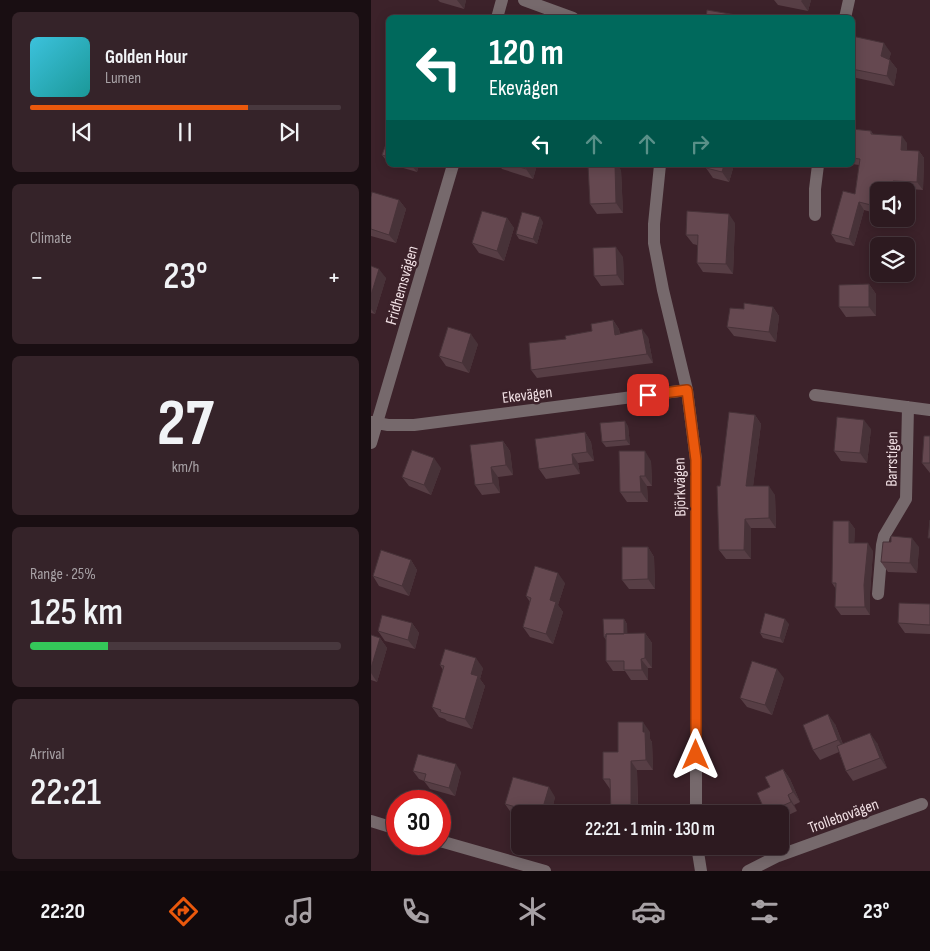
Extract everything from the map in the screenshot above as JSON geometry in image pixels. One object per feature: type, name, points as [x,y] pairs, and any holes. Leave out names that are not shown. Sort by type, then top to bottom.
[{"type":"street","points":[[498,15],[502,0]]},
{"type":"street","points":[[524,0],[565,15]]},
{"type":"street","points":[[846,15],[849,0]]},
{"type":"street","name":"Fridhemsvägen","points":[[371,443],[374,422],[452,167]]},
{"type":"street","name":"Björkvägen","points":[[660,167],[654,224],[655,244],[663,290],[687,390],[696,460],[696,805]]},
{"type":"street","points":[[815,215],[818,167]]},
{"type":"street","name":"Ekevägen","points":[[374,422],[414,425],[687,390]]},
{"type":"street","points":[[815,395],[930,410]]},
{"type":"street","name":"Barrstigen","points":[[878,594],[882,545],[885,536],[906,499],[908,407]]},
{"type":"street","name":"Trollebovägen","points":[[748,871],[778,856],[922,804]]},
{"type":"street","points":[[371,821],[386,826]]},
{"type":"street","points":[[451,844],[545,871]]},
{"type":"street","points":[[698,855],[701,871]]},
{"type":"building","points":[[707,10],[736,15],[706,15]]},
{"type":"building","points":[[855,37],[884,43],[881,56],[890,60],[887,76],[855,70]]},
{"type":"building","points":[[855,129],[871,131],[871,134],[902,136],[901,150],[919,151],[917,182],[870,182],[870,205],[859,202],[849,239],[831,234],[843,191],[855,194],[860,159],[855,158]]},
{"type":"building","points":[[386,144],[386,156],[382,155]]},
{"type":"building","points":[[588,167],[615,167],[616,203],[590,204]]},
{"type":"building","points":[[706,167],[723,167],[722,172]]},
{"type":"building","points":[[372,192],[399,200],[389,235],[371,229]]},
{"type":"building","points":[[482,211],[507,218],[497,251],[472,243]]},
{"type":"building","points":[[687,211],[729,214],[726,264],[697,263],[698,235],[686,235]]},
{"type":"building","points":[[522,212],[540,217],[533,239],[516,234]]},
{"type":"building","points":[[616,247],[617,275],[594,276],[593,248]]},
{"type":"building","points":[[371,266],[379,269],[371,295]]},
{"type":"building","points":[[869,284],[869,307],[839,307],[839,285]]},
{"type":"building","points":[[744,303],[773,307],[769,332],[727,327],[730,308],[744,309]]},
{"type":"building","points":[[613,320],[615,335],[642,329],[647,354],[531,370],[529,343],[566,339],[565,336],[592,331],[591,324]]},
{"type":"building","points":[[448,327],[471,334],[462,363],[439,356]]},
{"type":"building","points":[[729,412],[755,415],[746,486],[769,486],[769,518],[745,519],[744,550],[719,550],[717,486],[720,486]]},
{"type":"building","points":[[837,417],[864,420],[860,453],[834,451]]},
{"type":"building","points":[[625,421],[626,440],[602,442],[600,423]]},
{"type":"building","points":[[585,432],[587,452],[572,454],[573,464],[539,469],[535,439]]},
{"type":"building","points":[[924,436],[930,436],[930,463],[922,463]]},
{"type":"building","points":[[503,441],[506,465],[491,467],[493,483],[475,485],[470,445]]},
{"type":"building","points":[[412,450],[434,458],[424,485],[402,477]]},
{"type":"building","points":[[619,451],[645,451],[645,476],[640,476],[641,492],[620,492]]},
{"type":"building","points":[[930,520],[930,538],[928,538]]},
{"type":"building","points":[[833,521],[849,521],[849,543],[868,543],[864,585],[865,607],[835,607],[836,583],[832,583]]},
{"type":"building","points":[[891,536],[912,538],[910,563],[881,562],[883,542],[891,542]]},
{"type":"building","points":[[622,547],[648,547],[648,579],[622,580]]},
{"type":"building","points":[[381,550],[411,560],[402,586],[373,576]]},
{"type":"building","points":[[535,566],[558,573],[550,600],[556,602],[546,634],[523,627],[531,598],[526,596]]},
{"type":"building","points":[[899,603],[930,604],[930,625],[898,623]]},
{"type":"building","points":[[765,613],[785,619],[780,638],[760,633]]},
{"type":"building","points":[[382,615],[412,623],[408,640],[378,631]]},
{"type":"building","points":[[603,619],[624,619],[624,634],[606,634],[606,637],[604,637]]},
{"type":"building","points":[[645,633],[645,658],[641,659],[642,670],[624,670],[624,661],[606,661],[606,634]]},
{"type":"building","points":[[371,635],[380,638],[371,668]]},
{"type":"building","points":[[445,649],[476,658],[471,674],[478,676],[465,719],[440,712],[441,710],[432,707],[444,666],[440,665]]},
{"type":"building","points":[[752,661],[777,669],[765,705],[740,698]]},
{"type":"building","points":[[828,714],[838,740],[813,750],[803,725]]},
{"type":"building","points":[[618,722],[643,722],[646,760],[631,761],[631,805],[611,805],[610,779],[603,779],[603,752],[618,752]]},
{"type":"building","points":[[870,733],[880,758],[846,771],[837,746]]},
{"type":"building","points":[[418,754],[456,764],[449,788],[424,781],[426,774],[413,771]]},
{"type":"building","points":[[783,769],[793,792],[788,795],[791,802],[784,805],[762,805],[757,793],[770,787],[765,777]]},
{"type":"building","points":[[513,777],[549,787],[544,805],[511,806],[505,804]]},
{"type":"route","points":[[648,395],[687,390],[692,427],[696,460],[696,755]]}]
